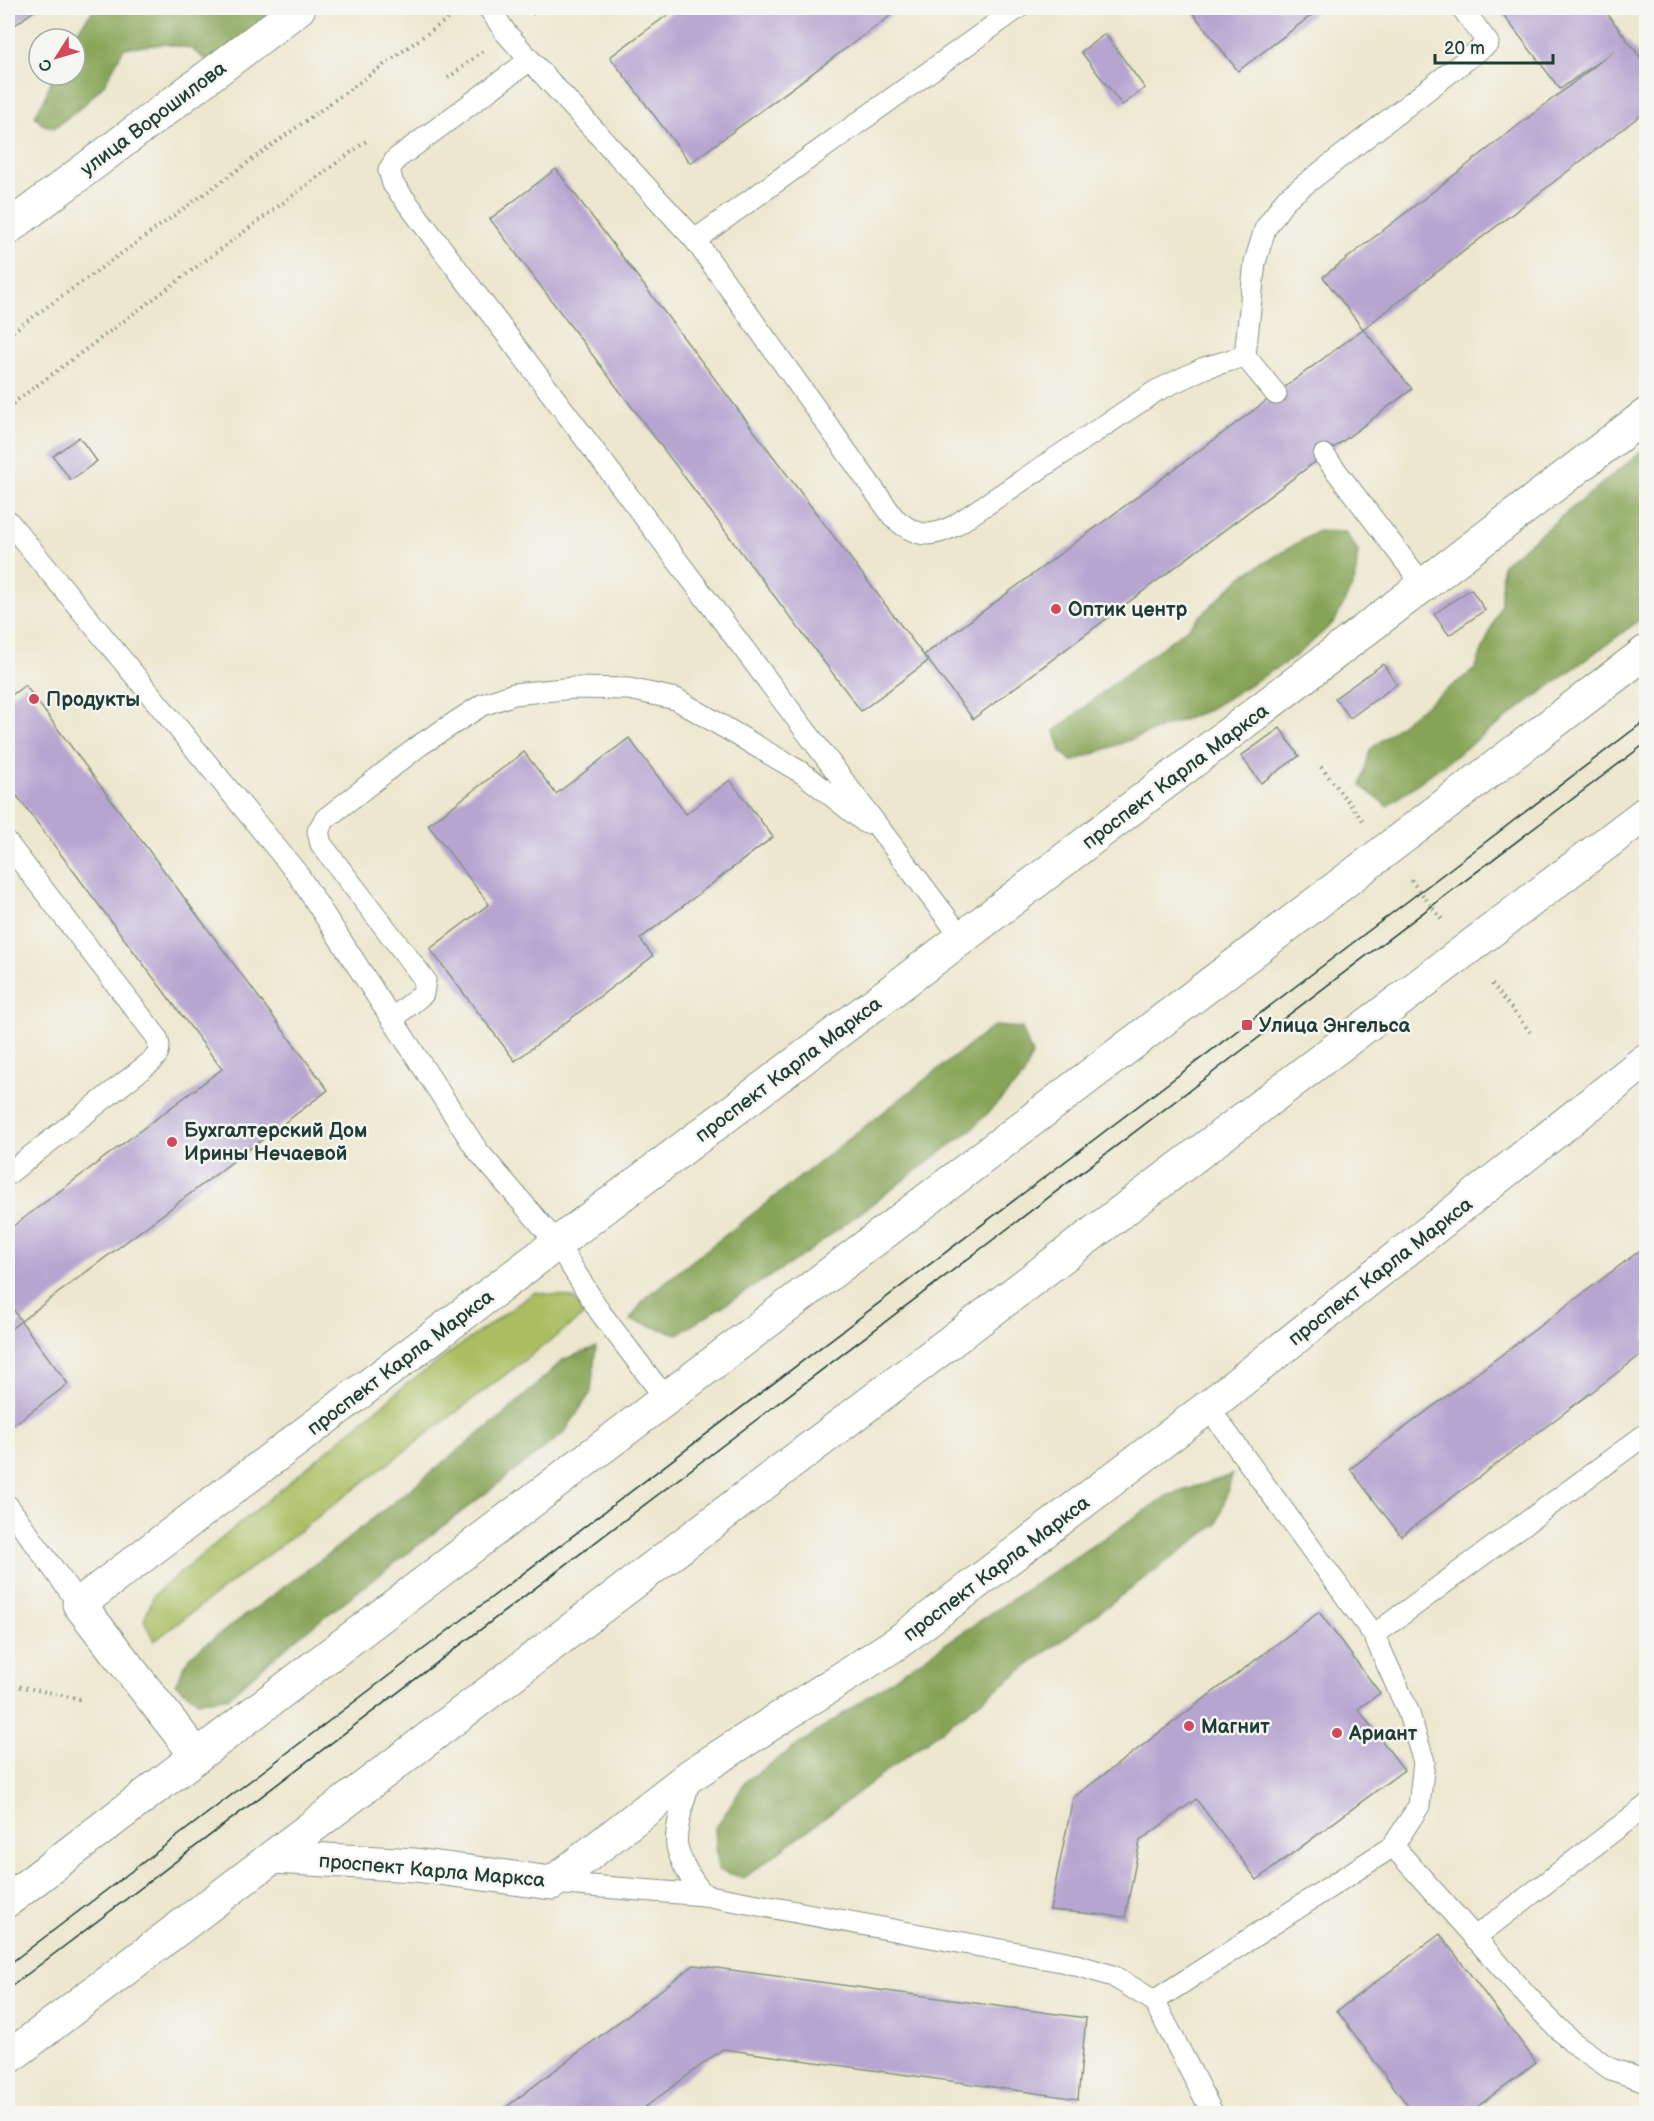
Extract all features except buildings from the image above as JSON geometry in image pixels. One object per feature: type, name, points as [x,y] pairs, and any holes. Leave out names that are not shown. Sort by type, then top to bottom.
[{"type":"main road","name":"улица Ворошилова","points":[[8,228],[299,8]]},
{"type":"main road","name":"проспект Карла Маркса","points":[[80,1604],[962,938],[1647,415]]},
{"type":"main road","points":[[8,1900],[1647,652]]},
{"type":"main road","name":"проспект Карла Маркса","points":[[8,2058],[1647,813]]},
{"type":"main road","name":"проспект Карла Маркса","points":[[273,1857],[415,1864],[552,1883],[691,1775],[897,1643],[1208,1407],[1647,1060]]},
{"type":"main road","points":[[80,1604],[197,1756]]},
{"type":"lane","points":[[489,8],[506,33],[695,240],[894,518],[907,529],[923,534],[939,534],[1156,391],[1203,368],[1245,356]]},
{"type":"lane","points":[[695,240],[1018,8]]},
{"type":"lane","points":[[1275,394],[1245,356],[1255,262],[1265,229],[1286,199],[1488,43],[1462,8]]},
{"type":"lane","points":[[530,60],[396,159],[389,170],[390,177],[962,938]]},
{"type":"lane","points":[[1324,455],[1424,586]]},
{"type":"lane","points":[[8,521],[297,873],[477,1150],[557,1243],[600,1312],[666,1399]]},
{"type":"lane","points":[[392,1019],[423,994],[425,980],[321,844],[318,831],[324,819],[420,745],[482,705],[514,694],[573,688],[629,689],[676,699],[804,774],[890,842]]},
{"type":"lane","points":[[8,844],[156,1036],[159,1049],[152,1061],[8,1173]]},
{"type":"lane","points":[[1154,2001],[1393,1846],[1419,1806],[1424,1762],[1408,1711],[1374,1635],[1208,1407]]},
{"type":"lane","points":[[1374,1635],[1647,1434]]},
{"type":"lane","points":[[8,1506],[80,1604]]},
{"type":"lane","points":[[691,1775],[681,1812],[677,1844],[690,1878],[704,1895]]},
{"type":"lane","points":[[1474,1938],[1647,1806]]},
{"type":"lane","points":[[1393,1846],[1474,1938],[1572,2042],[1611,2069],[1647,2081]]},
{"type":"lane","points":[[552,1883],[704,1895],[1066,1962],[1113,1976],[1154,2001],[1208,2112]]},
{"type":"path","points":[[8,335],[463,8]]},
{"type":"path","points":[[440,84],[541,8]]},
{"type":"path","points":[[8,407],[375,135]]},
{"type":"path","points":[[1321,767],[1367,825]]},
{"type":"path","points":[[1411,880],[1449,928]]},
{"type":"path","points":[[1492,984],[1530,1032]]},
{"type":"path","points":[[8,1684],[81,1699]]},
{"type":"green space","points":[[95,8],[266,8],[274,15],[209,62],[190,48],[164,44],[124,48],[105,83],[84,105],[54,128],[42,124],[35,116],[49,87],[87,87],[87,27],[80,27]]},
{"type":"green space","points":[[1646,448],[1646,615],[1387,806],[1361,786],[1370,750],[1407,719],[1475,669],[1501,604],[1502,565]]},
{"type":"green space","points":[[1318,531],[1345,532],[1358,551],[1355,580],[1335,621],[1295,657],[1206,711],[1072,762],[1061,751],[1055,731],[1189,627],[1242,576]]},
{"type":"green space","points":[[994,1026],[1022,1028],[1032,1055],[1023,1077],[972,1129],[804,1255],[678,1334],[630,1320],[646,1297]]},
{"type":"green space","points":[[535,1292],[574,1298],[584,1315],[154,1641],[144,1620],[154,1595],[408,1383]]},
{"type":"green space","points":[[596,1347],[591,1392],[564,1433],[292,1642],[229,1696],[198,1701],[175,1684],[190,1656],[330,1553],[509,1410],[563,1360]]},
{"type":"green space","points":[[1232,1475],[1218,1523],[744,1878],[718,1870],[715,1829],[746,1781],[912,1666],[1167,1496]]},
{"type":"tram line","points":[[8,1965],[1646,720]]},
{"type":"tram line","points":[[8,1989],[1646,743]]},
{"type":"place","name":"Оптик центр","points":[[1056,609]]},
{"type":"place","name":"Продукты","points":[[34,699]]},
{"type":"place","name":"Улица Энгельса","points":[[1247,1025]]},
{"type":"place","name":"Бухгалтерский Дом Ирины Нечаевой","points":[[172,1142]]},
{"type":"place","name":"Магнит","points":[[1189,1726]]},
{"type":"place","name":"Ариант","points":[[1337,1733]]}]
